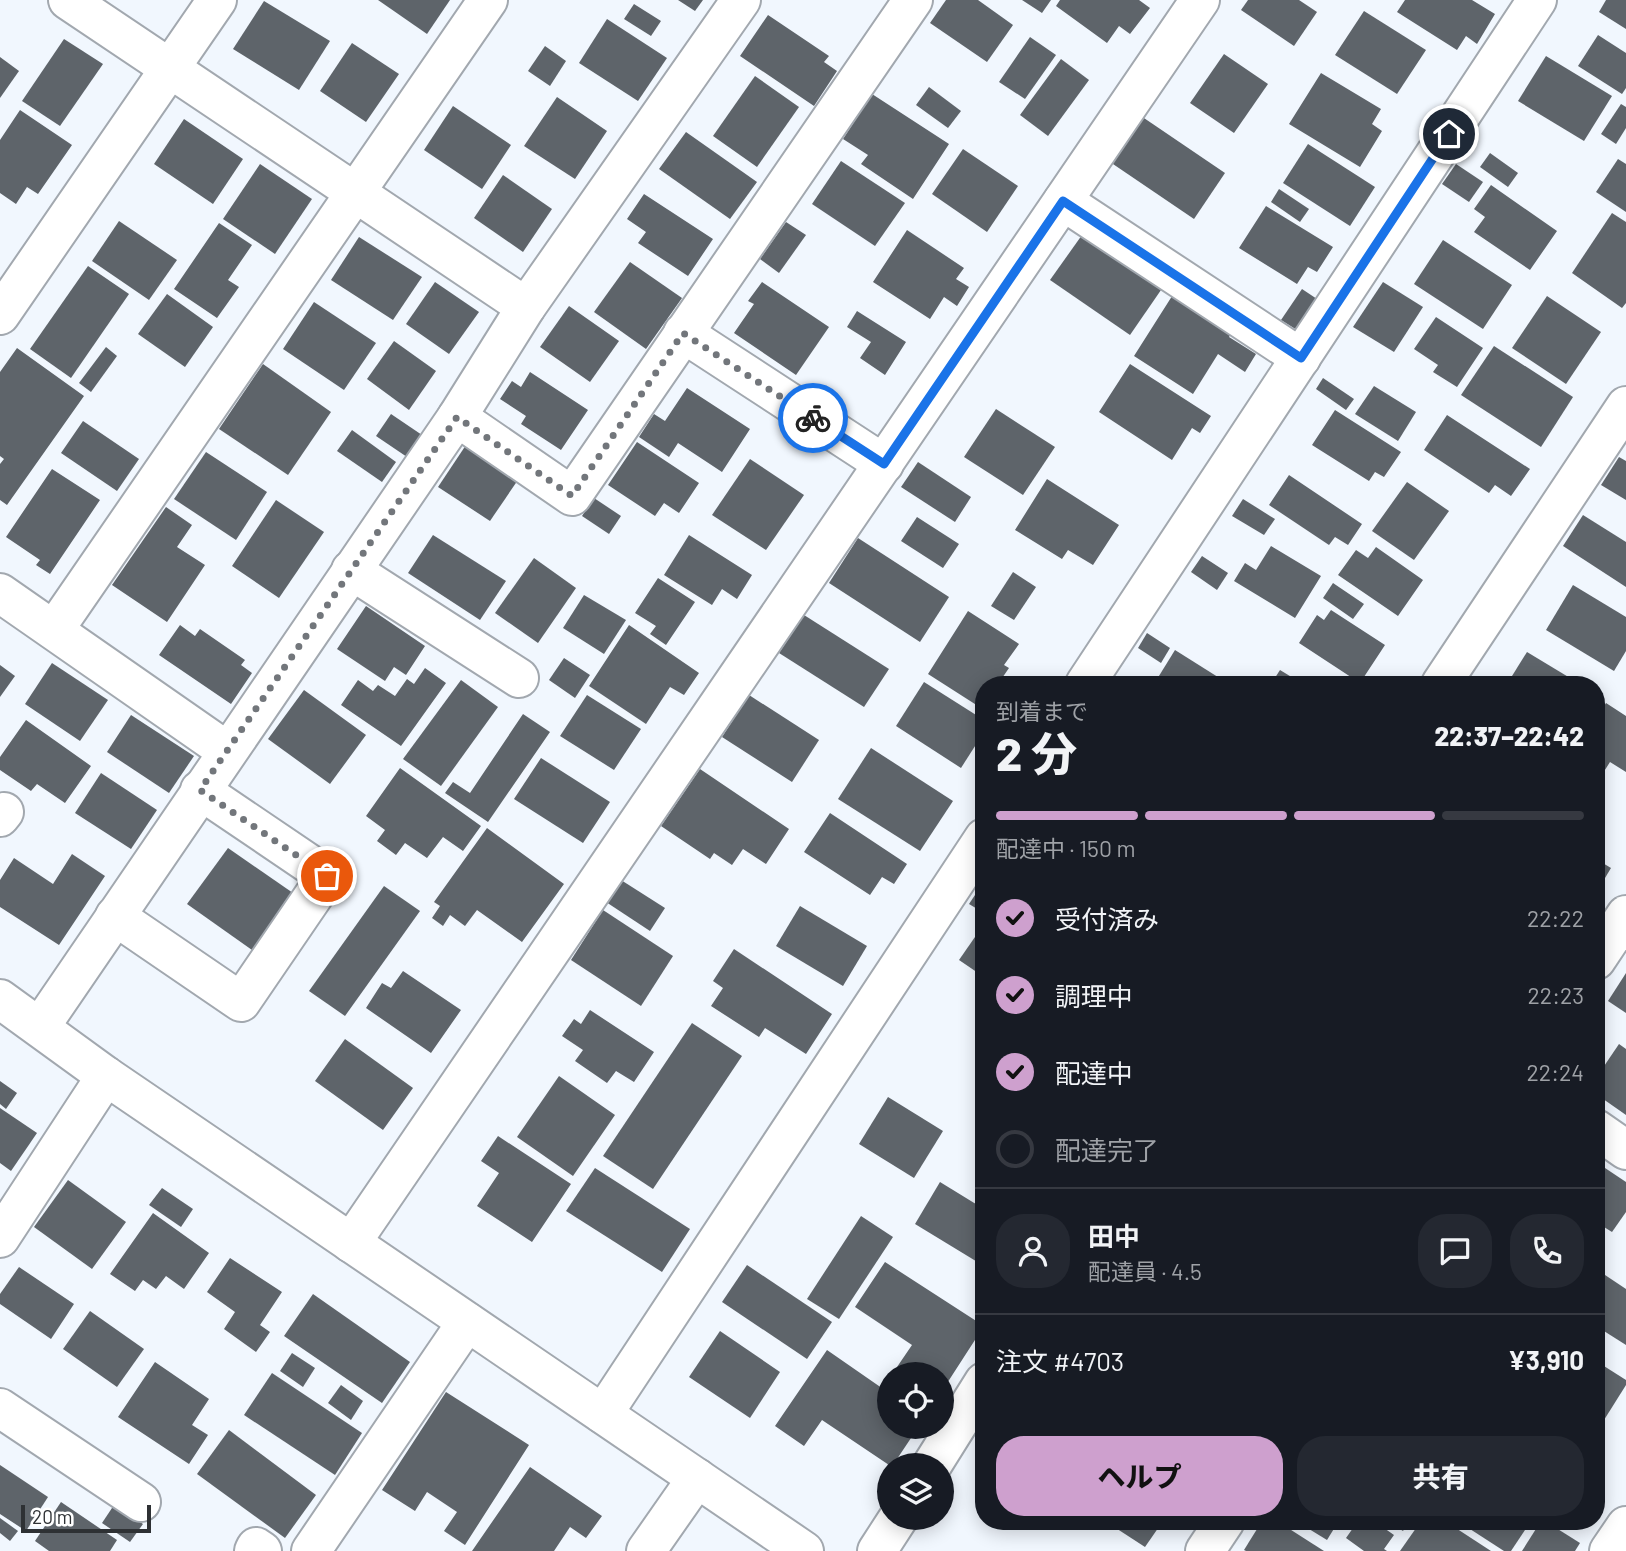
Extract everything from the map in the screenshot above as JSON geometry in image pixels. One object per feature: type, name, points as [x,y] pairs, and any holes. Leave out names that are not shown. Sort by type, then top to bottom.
[{"type":"street","points":[[68,0],[526,307]]},
{"type":"street","points":[[0,315],[217,0]]},
{"type":"street","points":[[54,630],[488,0]]},
{"type":"street","points":[[40,1027],[457,417],[526,307],[741,0]]},
{"type":"street","points":[[457,417],[572,496],[913,0]]},
{"type":"street","points":[[351,1243],[1200,0]]},
{"type":"street","points":[[1090,676],[1537,0]]},
{"type":"street","points":[[1063,201],[1301,358]]},
{"type":"street","points":[[683,333],[884,464]]},
{"type":"street","points":[[1446,676],[1626,406]]},
{"type":"street","points":[[351,570],[519,678]]},
{"type":"street","points":[[0,593],[227,751]]},
{"type":"street","points":[[115,916],[241,1002],[327,876],[200,790]]},
{"type":"street","points":[[603,1414],[975,852]]},
{"type":"street","points":[[1605,946],[1626,915]]},
{"type":"street","points":[[0,999],[106,1076],[804,1551]]},
{"type":"street","points":[[0,1238],[106,1076]]},
{"type":"street","points":[[1605,1135],[1626,1150]]},
{"type":"street","points":[[311,1551],[467,1322]]},
{"type":"street","points":[[940,1453],[975,1396]]},
{"type":"street","points":[[0,1408],[141,1502]]},
{"type":"street","points":[[646,1551],[696,1478]]},
{"type":"street","points":[[1609,1551],[1626,1526]]},
{"type":"street","points":[[877,1551],[891,1530]]},
{"type":"street","points":[[1205,1551],[1219,1530]]},
{"type":"street","points":[[254,1551],[256,1548],[262,1551]]},
{"type":"building","points":[[378,0],[450,0],[427,34]]},
{"type":"building","points":[[678,0],[703,0],[695,11]]},
{"type":"building","points":[[946,0],[978,0],[1013,25],[987,62],[930,23]]},
{"type":"building","points":[[1022,0],[1051,0],[1042,13]]},
{"type":"building","points":[[1060,0],[1139,0],[1150,8],[1130,34],[1119,26],[1107,43],[1056,6]]},
{"type":"building","points":[[1248,0],[1299,0],[1317,12],[1294,46],[1241,10]]},
{"type":"building","points":[[1405,0],[1472,0],[1495,14],[1477,44],[1466,36],[1457,50],[1397,12]]},
{"type":"building","points":[[1606,0],[1626,0],[1626,29],[1599,12]]},
{"type":"building","points":[[264,1],[330,41],[299,90],[233,49]]},
{"type":"building","points":[[634,4],[661,21],[651,36],[624,19]]},
{"type":"building","points":[[1364,11],[1426,50],[1397,94],[1335,55]]},
{"type":"building","points":[[768,15],[829,56],[824,62],[837,71],[814,106],[740,56]]},
{"type":"building","points":[[607,19],[667,58],[638,101],[579,63]]},
{"type":"building","points":[[1598,35],[1626,53],[1626,88],[1622,94],[1578,66]]},
{"type":"building","points":[[1030,37],[1056,55],[1025,99],[999,82]]},
{"type":"building","points":[[64,39],[103,64],[60,126],[22,101]]},
{"type":"building","points":[[352,43],[399,74],[366,122],[320,91]]},
{"type":"building","points":[[545,46],[566,61],[550,86],[528,71]]},
{"type":"building","points":[[1224,54],[1268,84],[1234,133],[1190,103]]},
{"type":"building","points":[[1546,56],[1612,96],[1584,141],[1518,101]]},
{"type":"building","points":[[0,57],[19,71],[0,98]]},
{"type":"building","points":[[1061,59],[1089,80],[1048,136],[1020,115]]},
{"type":"building","points":[[1321,73],[1381,109],[1372,124],[1382,131],[1360,167],[1289,124]]},
{"type":"building","points":[[755,76],[799,107],[757,167],[713,136]]},
{"type":"building","points":[[929,87],[961,111],[948,128],[916,105]]},
{"type":"building","points":[[872,94],[949,144],[913,199],[861,164],[868,155],[843,139]]},
{"type":"building","points":[[557,97],[607,131],[575,179],[524,146]]},
{"type":"building","points":[[1621,104],[1626,107],[1626,128],[1616,144],[1601,134]]},
{"type":"building","points":[[453,106],[511,145],[482,189],[424,150]]},
{"type":"building","points":[[20,110],[72,145],[38,194],[27,187],[16,204],[0,193],[0,140]]},
{"type":"building","points":[[1141,116],[1225,173],[1194,219],[1110,162]]},
{"type":"building","points":[[184,119],[243,159],[213,204],[154,164]]},
{"type":"building","points":[[686,132],[757,182],[730,219],[659,169]]},
{"type":"building","points":[[1308,144],[1375,187],[1350,226],[1283,183]]},
{"type":"building","points":[[963,149],[1018,186],[987,232],[932,194]]},
{"type":"building","points":[[1490,153],[1518,173],[1508,187],[1480,167]]},
{"type":"building","points":[[1618,159],[1626,164],[1626,212],[1596,192]]},
{"type":"building","points":[[841,161],[905,203],[875,246],[812,204]]},
{"type":"building","points":[[260,164],[312,199],[275,254],[223,219]]},
{"type":"building","points":[[1456,164],[1483,182],[1469,202],[1442,184]]},
{"type":"building","points":[[503,175],[552,209],[523,252],[474,218]]},
{"type":"building","points":[[1491,185],[1557,231],[1530,270],[1474,232],[1485,217],[1474,209]]},
{"type":"building","points":[[1279,189],[1309,209],[1300,222],[1271,202]]},
{"type":"building","points":[[644,194],[713,239],[688,276],[638,243],[646,232],[627,219]]},
{"type":"building","points":[[1266,206],[1333,247],[1317,272],[1308,267],[1297,284],[1239,248]]},
{"type":"building","points":[[1612,213],[1626,222],[1626,303],[1622,308],[1572,273]]},
{"type":"building","points":[[119,221],[177,260],[149,300],[92,261]]},
{"type":"building","points":[[786,222],[806,235],[779,273],[760,259]]},
{"type":"building","points":[[219,223],[252,245],[228,280],[239,287],[217,318],[174,289]]},
{"type":"building","points":[[907,230],[964,268],[956,279],[969,287],[957,306],[944,297],[930,319],[873,282]]},
{"type":"building","points":[[1082,235],[1161,290],[1130,335],[1050,280]]},
{"type":"building","points":[[359,237],[422,277],[393,320],[331,280]]},
{"type":"building","points":[[1443,240],[1512,285],[1483,329],[1414,284]]},
{"type":"building","points":[[630,262],[682,298],[646,349],[594,312]]},
{"type":"building","points":[[88,266],[129,294],[71,378],[30,349]]},
{"type":"building","points":[[435,282],[479,312],[449,354],[406,324]]},
{"type":"building","points":[[762,282],[829,327],[796,375],[734,333],[754,304],[748,301]]},
{"type":"building","points":[[1383,282],[1423,307],[1394,352],[1353,327]]},
{"type":"building","points":[[1302,289],[1317,299],[1297,330],[1281,320]]},
{"type":"building","points":[[1174,293],[1233,331],[1229,337],[1256,354],[1245,372],[1218,354],[1193,394],[1134,356]]},
{"type":"building","points":[[167,294],[213,327],[185,367],[138,334]]},
{"type":"building","points":[[1547,296],[1601,332],[1566,384],[1512,348]]},
{"type":"building","points":[[314,302],[376,343],[344,390],[283,349]]},
{"type":"building","points":[[569,306],[619,341],[590,382],[540,347]]},
{"type":"building","points":[[857,311],[906,342],[885,375],[860,358],[871,342],[847,327]]},
{"type":"building","points":[[1436,317],[1483,348],[1457,387],[1433,372],[1438,365],[1414,349]]},
{"type":"building","points":[[394,341],[436,371],[409,410],[367,379]]},
{"type":"building","points":[[1494,346],[1573,397],[1541,447],[1461,395]]},
{"type":"building","points":[[106,347],[117,356],[91,392],[79,383]]},
{"type":"building","points":[[17,348],[84,396],[7,505],[0,500],[0,464],[4,459],[0,456],[0,372]]},
{"type":"building","points":[[263,364],[331,412],[288,475],[219,429]]},
{"type":"building","points":[[1130,364],[1211,416],[1200,433],[1192,428],[1172,460],[1099,412]]},
{"type":"building","points":[[530,372],[588,410],[561,450],[521,424],[526,416],[500,399],[512,381],[521,387]]},
{"type":"building","points":[[1323,378],[1354,399],[1346,410],[1316,389]]},
{"type":"building","points":[[1374,386],[1416,412],[1398,441],[1355,414]]},
{"type":"building","points":[[687,388],[750,429],[722,472],[678,443],[669,457],[639,437],[654,414],[665,421]]},
{"type":"building","points":[[996,409],[1055,447],[1023,495],[964,457]]},
{"type":"building","points":[[1335,410],[1401,452],[1384,477],[1375,472],[1369,481],[1312,445]]},
{"type":"building","points":[[391,414],[422,435],[407,457],[376,436]]},
{"type":"building","points":[[1447,415],[1530,469],[1511,496],[1495,485],[1489,493],[1424,450]]},
{"type":"building","points":[[83,421],[139,459],[117,491],[61,453]]},
{"type":"building","points":[[352,430],[396,462],[382,482],[337,451]]},
{"type":"building","points":[[468,442],[520,477],[490,521],[438,487]]},
{"type":"building","points":[[637,442],[699,483],[679,513],[664,503],[655,516],[608,485]]},
{"type":"building","points":[[206,452],[267,492],[236,540],[174,499]]},
{"type":"building","points":[[1619,457],[1626,461],[1626,500],[1601,485]]},
{"type":"building","points":[[750,459],[804,495],[766,550],[712,515]]},
{"type":"building","points":[[918,462],[971,497],[955,522],[901,487]]},
{"type":"building","points":[[52,469],[100,500],[50,574],[36,565],[40,560],[6,537]]},
{"type":"building","points":[[1289,475],[1362,524],[1348,545],[1335,537],[1329,545],[1269,505]]},
{"type":"building","points":[[1047,479],[1119,525],[1093,565],[1068,550],[1062,559],[1015,530]]},
{"type":"building","points":[[1407,482],[1449,511],[1414,560],[1372,531]]},
{"type":"building","points":[[594,498],[621,516],[609,534],[582,516]]},
{"type":"building","points":[[1243,499],[1275,519],[1264,535],[1232,516]]},
{"type":"building","points":[[276,500],[324,532],[279,598],[232,566]]},
{"type":"building","points":[[166,507],[192,525],[177,547],[205,565],[167,622],[112,585]]},
{"type":"building","points":[[1583,515],[1626,542],[1626,587],[1563,546]]},
{"type":"building","points":[[917,517],[959,544],[943,568],[901,541]]},
{"type":"building","points":[[433,535],[506,581],[480,620],[408,573]]},
{"type":"building","points":[[689,535],[752,575],[737,599],[722,589],[712,605],[664,575]]},
{"type":"building","points":[[858,538],[949,597],[920,642],[829,583]]},
{"type":"building","points":[[1271,546],[1321,576],[1295,618],[1234,581],[1245,563],[1256,570]]},
{"type":"building","points":[[1376,547],[1423,580],[1398,616],[1338,575],[1356,550],[1368,558]]},
{"type":"building","points":[[1202,556],[1228,573],[1217,590],[1191,572]]},
{"type":"building","points":[[534,558],[576,588],[538,643],[495,613]]},
{"type":"building","points":[[1013,572],[1036,587],[1014,620],[991,606]]},
{"type":"building","points":[[658,578],[695,602],[666,645],[650,634],[656,626],[635,613]]},
{"type":"building","points":[[1333,583],[1364,604],[1353,619],[1323,598]]},
{"type":"building","points":[[1573,585],[1626,617],[1626,651],[1614,671],[1546,630]]},
{"type":"building","points":[[584,595],[626,620],[604,654],[563,628]]},
{"type":"building","points":[[366,606],[425,646],[406,675],[394,667],[385,681],[337,649]]},
{"type":"building","points":[[1331,610],[1385,645],[1365,676],[1349,676],[1299,643],[1317,615],[1324,620]]},
{"type":"building","points":[[968,611],[1019,644],[1004,665],[1009,668],[1004,676],[975,676],[975,704],[928,674]]},
{"type":"building","points":[[804,615],[889,669],[864,707],[779,653]]},
{"type":"building","points":[[180,625],[195,636],[200,629],[245,660],[241,665],[252,673],[231,704],[159,655]]},
{"type":"building","points":[[629,625],[699,673],[684,695],[670,687],[646,724],[589,686]]},
{"type":"building","points":[[1147,633],[1170,648],[1161,663],[1138,648]]},
{"type":"building","points":[[1175,650],[1216,676],[1159,676]]},
{"type":"building","points":[[1527,652],[1567,676],[1512,676]]},
{"type":"building","points":[[564,658],[590,675],[575,698],[549,680]]},
{"type":"building","points":[[52,663],[108,700],[80,741],[25,704]]},
{"type":"building","points":[[0,665],[15,676],[0,697]]},
{"type":"building","points":[[425,668],[446,683],[401,746],[341,705],[358,680],[373,691],[378,685],[395,696],[407,679],[414,684]]},
{"type":"building","points":[[1280,670],[1290,676],[1276,676]]},
{"type":"building","points":[[461,680],[498,707],[441,786],[403,759]]},
{"type":"building","points":[[924,682],[975,714],[975,746],[961,768],[896,726]]},
{"type":"building","points":[[304,690],[366,735],[330,784],[268,739]]},
{"type":"building","points":[[587,695],[641,729],[614,770],[560,736]]},
{"type":"building","points":[[749,695],[819,740],[792,782],[722,737]]},
{"type":"building","points":[[1605,705],[1626,716],[1626,772],[1610,762],[1605,770]]},
{"type":"building","points":[[523,714],[550,732],[488,822],[445,793],[453,782],[470,793]]},
{"type":"building","points":[[131,715],[194,756],[169,793],[107,752]]},
{"type":"building","points":[[26,720],[91,766],[65,803],[37,784],[31,791],[0,770],[0,757]]},
{"type":"building","points":[[871,748],[953,801],[920,851],[838,799]]},
{"type":"building","points":[[541,758],[610,802],[583,843],[514,799]]},
{"type":"building","points":[[400,768],[481,826],[463,851],[443,837],[427,858],[405,843],[396,855],[377,841],[385,830],[366,816]]},
{"type":"building","points":[[700,769],[789,829],[766,864],[743,849],[732,865],[714,853],[710,859],[661,826]]},
{"type":"building","points":[[101,773],[157,810],[131,849],[75,813]]},
{"type":"building","points":[[830,813],[907,864],[894,884],[882,877],[870,895],[804,852]]},
{"type":"building","points":[[487,828],[564,884],[522,942],[477,910],[465,926],[450,915],[443,926],[432,918],[440,906],[434,902]]},
{"type":"building","points":[[228,848],[293,893],[252,950],[187,904]]},
{"type":"building","points":[[72,854],[105,876],[59,945],[0,907],[0,880],[14,858],[53,884]]},
{"type":"building","points":[[1605,864],[1611,868],[1605,878]]},
{"type":"building","points":[[621,880],[665,908],[650,931],[606,902]]},
{"type":"building","points":[[384,886],[420,911],[345,1016],[309,991]]},
{"type":"building","points":[[975,895],[975,908],[969,904]]},
{"type":"building","points":[[800,906],[867,946],[843,986],[776,946]]},
{"type":"building","points":[[603,910],[673,956],[641,1006],[571,960]]},
{"type":"building","points":[[975,937],[975,971],[959,960]]},
{"type":"building","points":[[734,949],[832,1014],[806,1054],[765,1028],[759,1037],[711,1006],[723,988],[713,981]]},
{"type":"building","points":[[403,971],[461,1010],[431,1053],[366,1008],[382,983],[391,988]]},
{"type":"building","points":[[1626,973],[1626,1013],[1608,1001]]},
{"type":"building","points":[[590,1010],[654,1052],[634,1082],[616,1071],[607,1083],[575,1061],[583,1050],[562,1036],[574,1019],[581,1024]]},
{"type":"building","points":[[692,1023],[742,1056],[653,1189],[603,1156]]},
{"type":"building","points":[[345,1039],[413,1088],[383,1130],[315,1081]]},
{"type":"building","points":[[1619,1044],[1626,1049],[1626,1115],[1605,1100],[1605,1065]]},
{"type":"building","points":[[559,1076],[615,1115],[573,1176],[517,1137]]},
{"type":"building","points":[[0,1081],[17,1093],[6,1109],[0,1104]]},
{"type":"building","points":[[888,1097],[943,1131],[914,1178],[859,1144]]},
{"type":"building","points":[[0,1108],[37,1133],[11,1171],[0,1163]]},
{"type":"building","points":[[498,1136],[571,1184],[532,1242],[477,1206],[499,1173],[481,1161]]},
{"type":"building","points":[[595,1168],[690,1229],[662,1272],[566,1211]]},
{"type":"building","points":[[1605,1168],[1626,1182],[1626,1212],[1612,1232],[1605,1228]]},
{"type":"building","points":[[68,1180],[126,1222],[92,1269],[34,1227]]},
{"type":"building","points":[[940,1182],[975,1203],[975,1261],[915,1224]]},
{"type":"building","points":[[162,1188],[193,1209],[181,1227],[149,1205]]},
{"type":"building","points":[[153,1213],[209,1253],[184,1289],[166,1276],[156,1289],[143,1280],[135,1291],[110,1274]]},
{"type":"building","points":[[861,1216],[893,1237],[839,1319],[807,1299]]},
{"type":"building","points":[[230,1258],[282,1292],[260,1325],[270,1332],[256,1352],[224,1329],[235,1312],[207,1292]]},
{"type":"building","points":[[885,1262],[975,1320],[975,1340],[954,1372],[954,1362],[900,1362],[912,1345],[855,1307]]},
{"type":"building","points":[[747,1265],[832,1322],[807,1359],[722,1302]]},
{"type":"building","points":[[19,1267],[74,1304],[51,1339],[0,1304],[0,1294]]},
{"type":"building","points":[[1605,1275],[1626,1289],[1626,1345],[1605,1332]]},
{"type":"building","points":[[313,1294],[410,1362],[382,1403],[284,1336]]},
{"type":"building","points":[[90,1311],[144,1349],[117,1387],[63,1349]]},
{"type":"building","points":[[720,1331],[780,1372],[750,1418],[689,1377]]},
{"type":"building","points":[[827,1350],[877,1385],[877,1439],[910,1439],[901,1453],[877,1453],[877,1457],[822,1420],[804,1446],[775,1426]]},
{"type":"building","points":[[292,1353],[315,1368],[303,1387],[280,1371]]},
{"type":"building","points":[[155,1362],[209,1399],[192,1425],[208,1435],[189,1464],[118,1417]]},
{"type":"building","points":[[1605,1367],[1626,1380],[1626,1385],[1605,1418]]},
{"type":"building","points":[[272,1373],[362,1433],[335,1475],[244,1415]]},
{"type":"building","points":[[341,1385],[363,1401],[351,1420],[328,1403]]},
{"type":"building","points":[[446,1392],[529,1445],[465,1545],[444,1531],[457,1512],[427,1492],[415,1511],[382,1490]]},
{"type":"building","points":[[229,1430],[316,1495],[285,1538],[197,1474]]},
{"type":"building","points":[[0,1465],[48,1497],[26,1531],[0,1514]]},
{"type":"building","points":[[530,1467],[602,1516],[586,1538],[570,1527],[554,1551],[472,1551]]},
{"type":"building","points":[[61,1502],[117,1540],[110,1551],[49,1551],[35,1541]]},
{"type":"building","points":[[114,1505],[143,1524],[130,1542],[102,1523]]},
{"type":"building","points":[[0,1518],[18,1531],[10,1541],[0,1533]]},
{"type":"building","points":[[1119,1530],[1157,1530],[1145,1547]]},
{"type":"building","points":[[1256,1530],[1291,1530],[1324,1551],[1246,1551],[1244,1550]]},
{"type":"building","points":[[1311,1530],[1333,1530],[1327,1540]]},
{"type":"building","points":[[1352,1530],[1387,1530],[1394,1535],[1384,1549],[1387,1551],[1364,1551],[1346,1538]]},
{"type":"building","points":[[1415,1530],[1459,1530],[1491,1551],[1400,1551]]},
{"type":"building","points":[[1472,1530],[1525,1530],[1511,1551],[1504,1551]]},
{"type":"building","points":[[1535,1530],[1559,1530],[1580,1543],[1575,1551],[1522,1551]]},
{"type":"way so far","points":[[327,876],[200,790],[457,417],[572,496],[683,333],[813,418]]},
{"type":"route","points":[[813,418],[884,464],[1063,201],[1301,358],[1449,134]]}]
